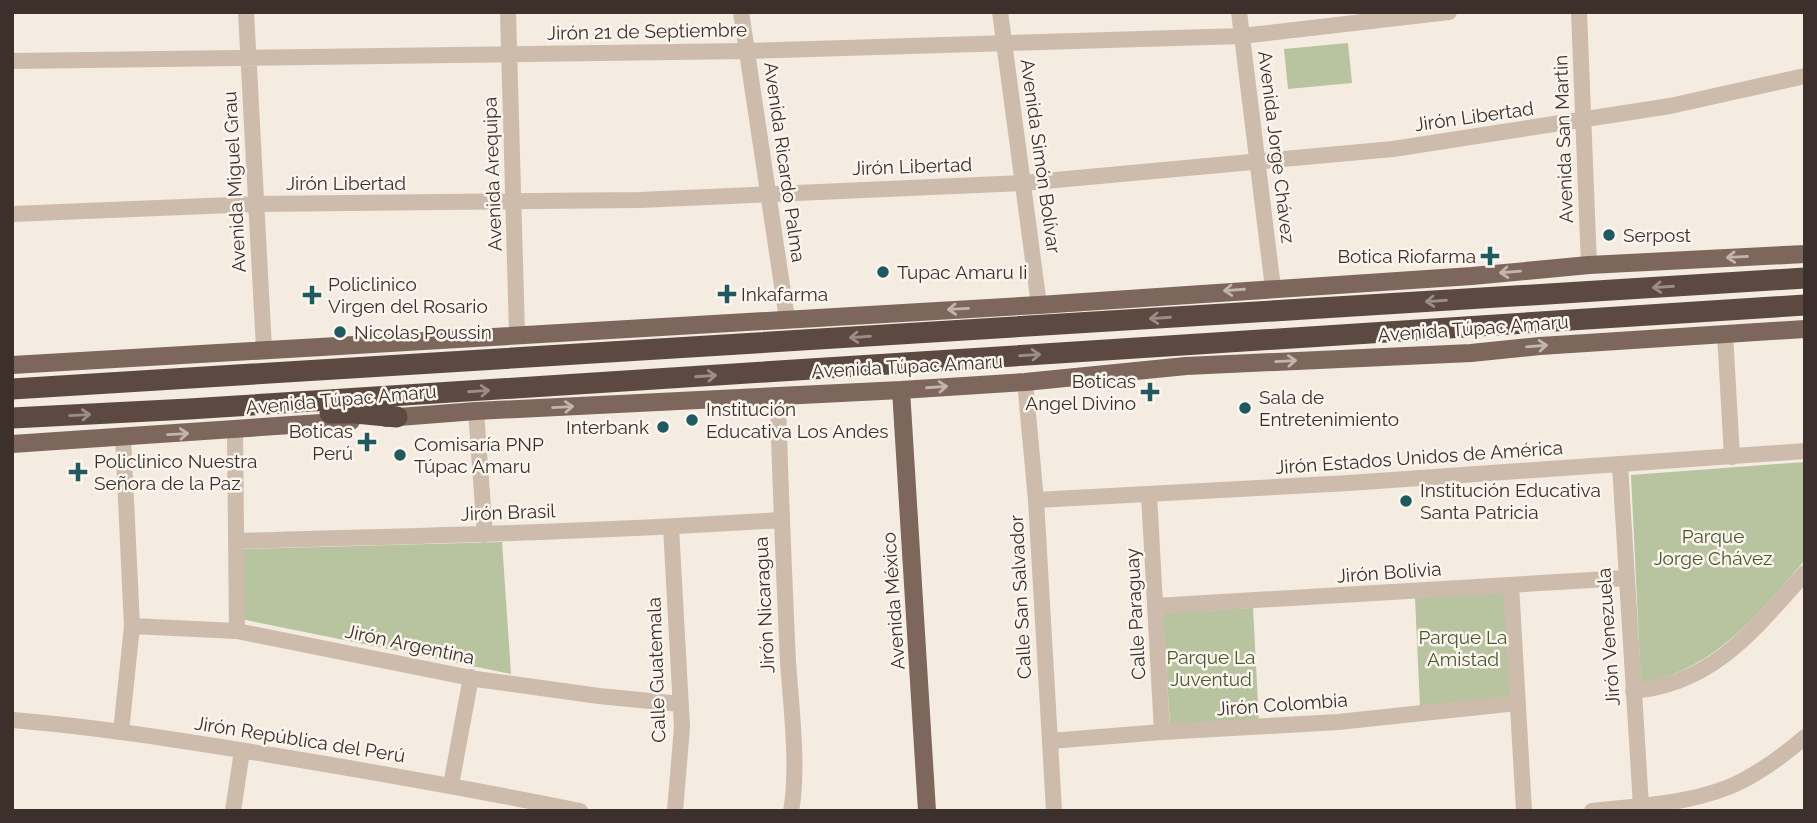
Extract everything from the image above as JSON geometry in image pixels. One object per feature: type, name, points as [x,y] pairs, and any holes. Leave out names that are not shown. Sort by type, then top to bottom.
[{"type":"highway","name":"Avenida Túpac Amaru","points":[[12,389],[1805,278]]},
{"type":"highway","name":"Avenida Túpac Amaru","points":[[12,418],[190,409],[1805,305]]},
{"type":"highway","points":[[190,409],[204,416],[355,413],[397,417]]},
{"type":"main road","points":[[12,365],[1040,304],[1472,276],[1589,265],[1805,254]]},
{"type":"main road","name":"Avenida Túpac Amaru","points":[[12,444],[234,431],[476,411],[901,390],[1025,382],[1185,366],[1471,353],[1805,329]]},
{"type":"main road","name":"Avenida México","points":[[901,390],[927,811]]},
{"type":"street","name":"Avenida Miguel Grau","points":[[246,12],[264,349]]},
{"type":"street","name":"Avenida Arequipa","points":[[508,12],[517,334]]},
{"type":"street","name":"Avenida Ricardo Palma","points":[[741,12],[787,318]]},
{"type":"street","name":"Avenida Simón Bolívar","points":[[1000,12],[1040,304]]},
{"type":"street","name":"Avenida Jorge Chávez","points":[[1239,12],[1273,288]]},
{"type":"street","name":"Jirón 21 de Septiembre","points":[[12,61],[747,51],[1242,36],[1449,12]]},
{"type":"street","name":"Avenida San Martin","points":[[1579,12],[1589,265]]},
{"type":"street","name":"Jirón Libertad","points":[[12,214],[257,204],[639,200],[1024,183],[1393,149],[1670,106],[1805,76]]},
{"type":"street","points":[[1725,334],[1732,457]]},
{"type":"street","name":"Calle San Salvador","points":[[1025,382],[1036,500],[1054,811]]},
{"type":"street","name":"Jirón Nicaragua","points":[[778,396],[781,520],[793,740],[791,811]]},
{"type":"street","points":[[476,411],[485,534]]},
{"type":"street","points":[[234,431],[237,631]]},
{"type":"street","points":[[121,732],[132,626],[123,437]]},
{"type":"street","name":"Jirón Estados Unidos de América","points":[[1036,500],[1620,465],[1805,451]]},
{"type":"street","name":"Jirón Venezuela","points":[[1620,465],[1641,806]]},
{"type":"street","name":"Calle Paraguay","points":[[1149,494],[1162,732]]},
{"type":"street","name":"Jirón Brasil","points":[[237,541],[671,527],[781,520]]},
{"type":"street","name":"Calle Guatemala","points":[[671,527],[682,727],[675,811]]},
{"type":"street","points":[[1633,691],[1657,689],[1688,678],[1715,664],[1744,640],[1805,573]]},
{"type":"street","name":"Jirón Bolivia","points":[[1155,606],[1625,578]]},
{"type":"street","points":[[1511,585],[1524,811]]},
{"type":"street","name":"Jirón Argentina","points":[[132,626],[237,631],[471,677],[599,696],[681,704]]},
{"type":"street","points":[[451,785],[471,677]]},
{"type":"street","name":"Jirón Colombia","points":[[1050,741],[1338,722],[1517,703]]},
{"type":"street","name":"Jirón República del Perú","points":[[12,720],[121,732],[242,751],[451,785],[580,811]]},
{"type":"street","points":[[1592,811],[1673,802],[1741,782],[1782,757],[1805,737]]},
{"type":"street","points":[[233,811],[242,751]]},
{"type":"green space","points":[[1348,43],[1352,83],[1288,89],[1284,49]]},
{"type":"green space","name":"Parque Jorge Chávez","points":[[1805,462],[1805,560],[1750,622],[1718,649],[1683,670],[1641,685],[1631,475]]},
{"type":"green space","points":[[502,542],[511,674],[241,619],[244,549]]},
{"type":"green space","name":"Parque La Amistad","points":[[1506,592],[1512,697],[1420,707],[1415,598]]},
{"type":"green space","name":"Parque La Juventud","points":[[1253,608],[1259,723],[1170,726],[1163,613]]},
{"type":"place","name":"Serpost","points":[[1609,235]]},
{"type":"place","name":"Botica Riofarma","points":[[1490,256]]},
{"type":"place","name":"Tupac Amaru Ii","points":[[883,272]]},
{"type":"place","name":"Inkafarma","points":[[727,294]]},
{"type":"place","name":"Policlinico Virgen del Rosario","points":[[312,295]]},
{"type":"place","name":"Nicolas Poussin","points":[[340,332]]},
{"type":"place","name":"Boticas Angel Divino","points":[[1150,392]]},
{"type":"place","name":"Sala de Entretenimiento","points":[[1245,408]]},
{"type":"place","name":"Institución Educativa Los Andes","points":[[692,420]]},
{"type":"place","name":"Interbank","points":[[663,427]]},
{"type":"place","name":"Boticas Perú","points":[[367,442]]},
{"type":"place","name":"Comisaría PNP Túpac Amaru","points":[[400,455]]},
{"type":"place","name":"Policlinico Nuestra Señora de la Paz","points":[[78,472]]},
{"type":"place","name":"Institución Educativa Santa Patricia","points":[[1406,501]]}]
